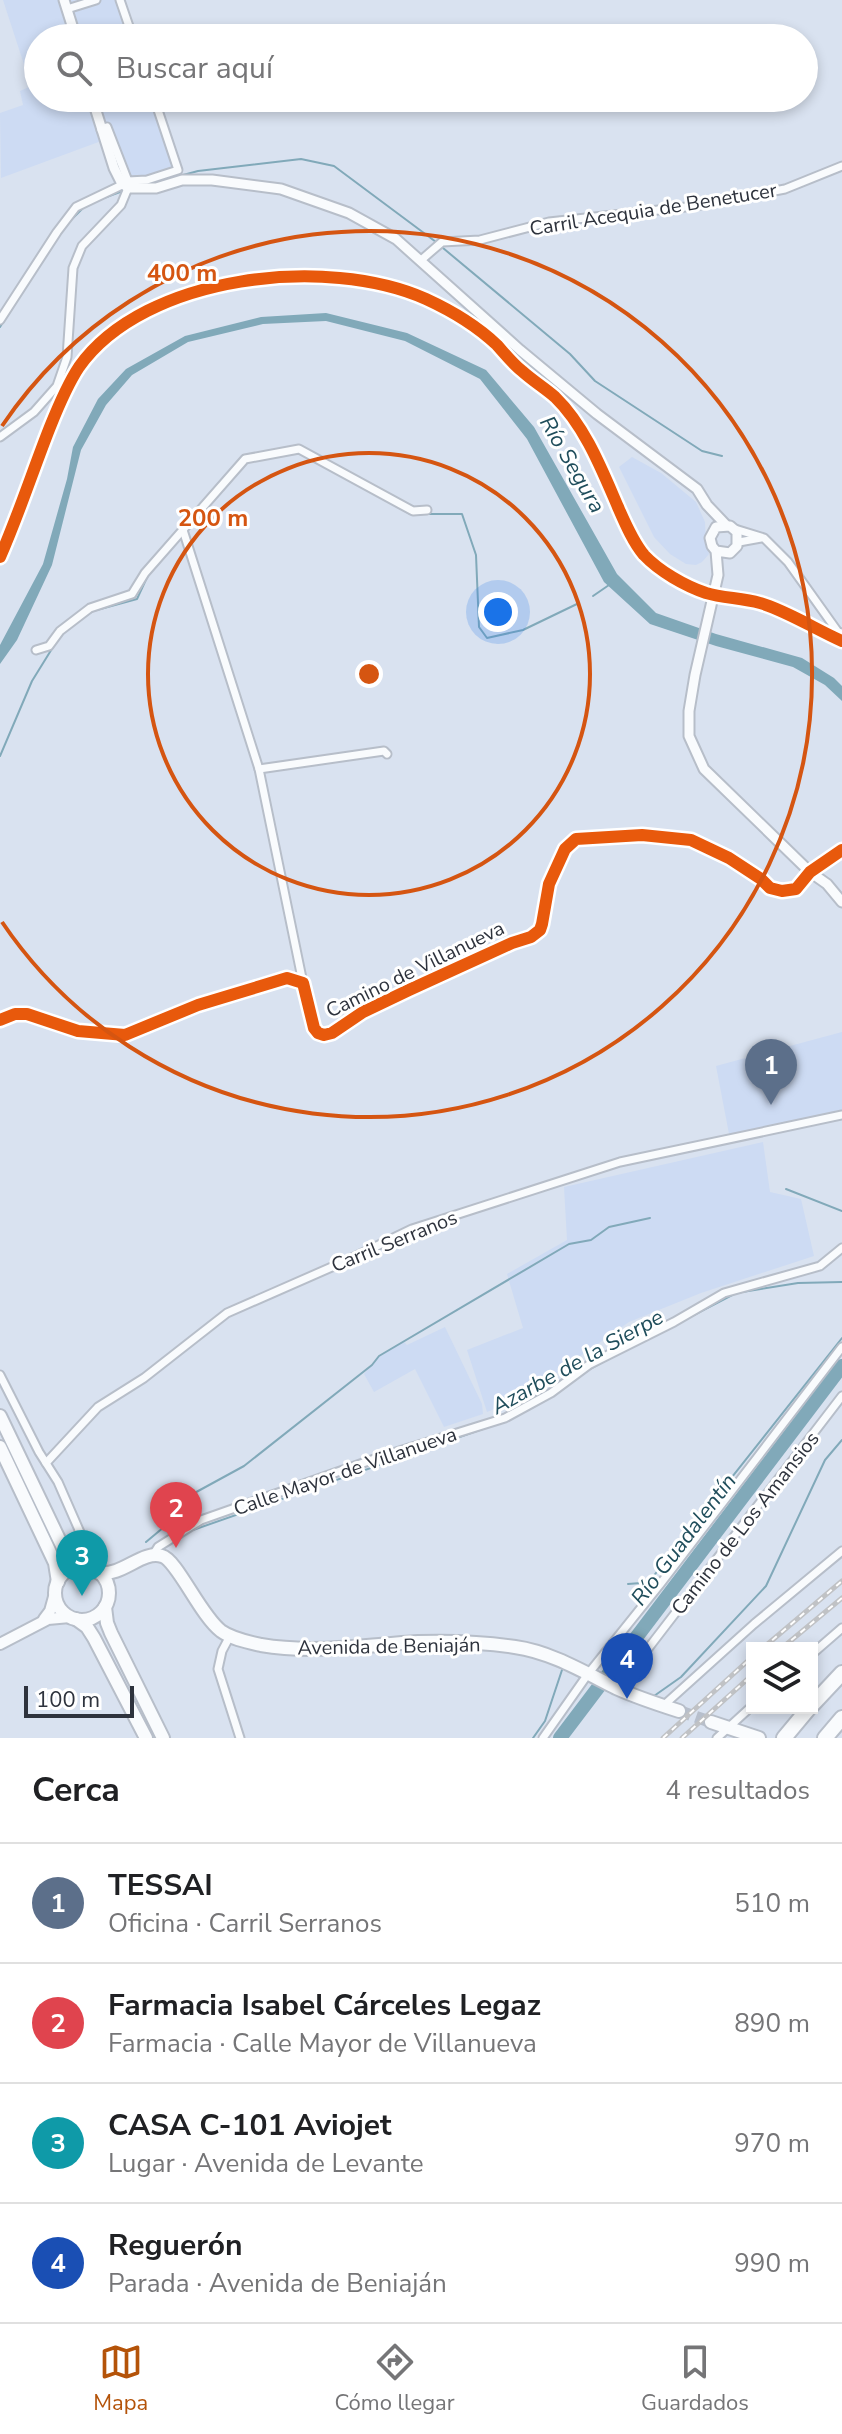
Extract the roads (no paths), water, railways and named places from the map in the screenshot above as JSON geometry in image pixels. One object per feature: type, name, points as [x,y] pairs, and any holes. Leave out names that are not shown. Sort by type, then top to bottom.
[{"type":"highway","points":[[818,1698],[842,1673]]},
{"type":"highway","points":[[784,1738],[803,1714]]},
{"type":"highway","points":[[825,1738],[842,1718]]},
{"type":"main road","points":[[0,1416],[67,1556],[80,1567],[110,1573],[153,1555]]},
{"type":"main road","points":[[0,1447],[55,1563],[61,1610],[87,1627],[146,1738]]},
{"type":"main road","name":"Avenida de Beniaján","points":[[153,1555],[164,1556],[171,1562],[205,1615],[230,1636],[261,1645],[306,1649],[438,1642],[505,1645],[543,1653],[619,1689],[679,1711]]},
{"type":"main road","points":[[0,1644],[54,1617],[93,1618],[107,1600],[115,1581],[130,1566]]},
{"type":"main road","points":[[42,1621],[50,1611],[56,1588],[67,1571],[80,1567]]},
{"type":"main road","points":[[98,1572],[106,1582],[107,1623],[163,1738]]},
{"type":"main road","points":[[711,1722],[759,1738]]},
{"type":"street","points":[[72,24],[66,4],[96,0]]},
{"type":"street","points":[[120,0],[128,24]]},
{"type":"street","points":[[0,437],[34,412],[57,386],[67,357],[73,268],[82,246],[121,205],[126,186],[114,168],[96,112]]},
{"type":"street","points":[[101,130],[107,127],[128,181],[147,180],[178,170],[159,112]]},
{"type":"street","name":"Carril Acequia de Benetucer","points":[[420,261],[442,242],[480,240],[549,222],[695,206],[785,189],[842,166]]},
{"type":"street","points":[[0,320],[76,207],[126,186],[156,188],[182,180],[212,180],[281,189],[361,219],[396,239],[597,414],[697,489],[707,505],[730,526],[739,542]]},
{"type":"street","points":[[36,650],[49,646],[60,631],[90,608],[132,594],[145,573],[245,459],[299,449],[413,511],[427,510]]},
{"type":"street","points":[[707,505],[713,530],[710,542],[716,551],[718,575],[695,675],[689,711],[689,736],[704,769],[810,872],[827,884],[842,902]]},
{"type":"street","points":[[713,530],[721,525],[730,526],[764,538],[788,562],[838,632],[842,633]]},
{"type":"street","points":[[183,530],[259,769],[303,983]]},
{"type":"street","points":[[718,575],[739,542],[764,538]]},
{"type":"street","points":[[716,551],[730,553]]},
{"type":"street","points":[[259,769],[384,751],[387,754]]},
{"type":"street","name":"Camino de Villanueva","points":[[0,1020],[15,1014],[27,1014],[78,1031],[125,1035],[198,1005],[287,978],[303,983],[318,1033],[332,1033],[363,1012],[531,937],[540,930],[549,884],[565,849],[576,839],[642,835],[691,840],[729,858],[770,888],[782,891],[796,889],[810,872]]},
{"type":"street","points":[[810,872],[842,850]]},
{"type":"street","name":"Carril Serranos","points":[[46,1463],[98,1407],[144,1378],[227,1313],[412,1229],[620,1162],[842,1115]]},
{"type":"street","name":"Calle Mayor de Villanueva","points":[[153,1555],[158,1547],[201,1520],[380,1457],[505,1418],[551,1393],[590,1364],[724,1293],[820,1266],[842,1248]]},
{"type":"street","points":[[543,1738],[842,1347]]},
{"type":"street","points":[[0,1375],[58,1482],[98,1572]]},
{"type":"street","name":"Camino de Los Amansios","points":[[619,1689],[842,1396]]},
{"type":"street","points":[[663,1706],[754,1624],[842,1551]]},
{"type":"street","points":[[818,1649],[842,1628]]},
{"type":"street","points":[[230,1636],[218,1669],[240,1738]]},
{"type":"street","points":[[717,1738],[746,1711]]},
{"type":"waterway","points":[[150,184],[198,171],[301,159],[334,166],[436,242]]},
{"type":"waterway","points":[[93,202],[120,192]]},
{"type":"waterway","points":[[69,222],[84,207]]},
{"type":"waterway","points":[[0,327],[62,230]]},
{"type":"waterway","points":[[443,248],[570,354],[595,381],[702,451],[722,456]]},
{"type":"waterway","points":[[387,501],[410,514],[462,514],[476,555],[479,627],[487,638],[523,630],[579,603]]},
{"type":"waterway","points":[[87,615],[137,599],[149,573]]},
{"type":"waterway","points":[[593,596],[609,585]]},
{"type":"waterway","points":[[0,756],[32,681],[58,639]]},
{"type":"waterway","points":[[786,1189],[842,1211]]},
{"type":"waterway","points":[[146,1542],[176,1517],[189,1496],[244,1466],[372,1365],[379,1356],[569,1244],[591,1240],[609,1227],[650,1218]]},
{"type":"waterway","name":"Azarbe de la Sierpe","points":[[688,1318],[736,1293],[798,1283],[842,1282]]},
{"type":"waterway","points":[[628,1584],[652,1578],[842,1338]]},
{"type":"waterway","name":"Azarbe de la Sierpe","points":[[588,1370],[625,1350]]},
{"type":"waterway","name":"Río Guadalentín","points":[[560,1738],[842,1366]]},
{"type":"waterway","name":"Azarbe de la Sierpe","points":[[507,1420],[530,1409]]},
{"type":"waterway","name":"Azarbe de la Sierpe","points":[[193,1530],[494,1425]]},
{"type":"waterway","points":[[654,1696],[681,1677],[766,1586],[825,1460],[842,1440]]},
{"type":"waterway","points":[[533,1738],[545,1721],[562,1670]]},
{"type":"tunnel","points":[[679,1711],[711,1722]]},
{"type":"railway","points":[[770,1642],[842,1581]]},
{"type":"railway","points":[[789,1642],[842,1598]]},
{"type":"railway","points":[[663,1738],[746,1662]]},
{"type":"railway","points":[[682,1738],[746,1680]]},
{"type":"place","name":"TESSAI","points":[[771,1105]]},
{"type":"place","name":"Farmacia Isabel Cárceles Legaz","points":[[176,1548]]},
{"type":"place","name":"CASA C-101 Aviojet","points":[[82,1596]]},
{"type":"place","name":"Reguerón","points":[[627,1699]]},
{"type":"water label","name":"Río Segura","points":[[573,464]]}]
